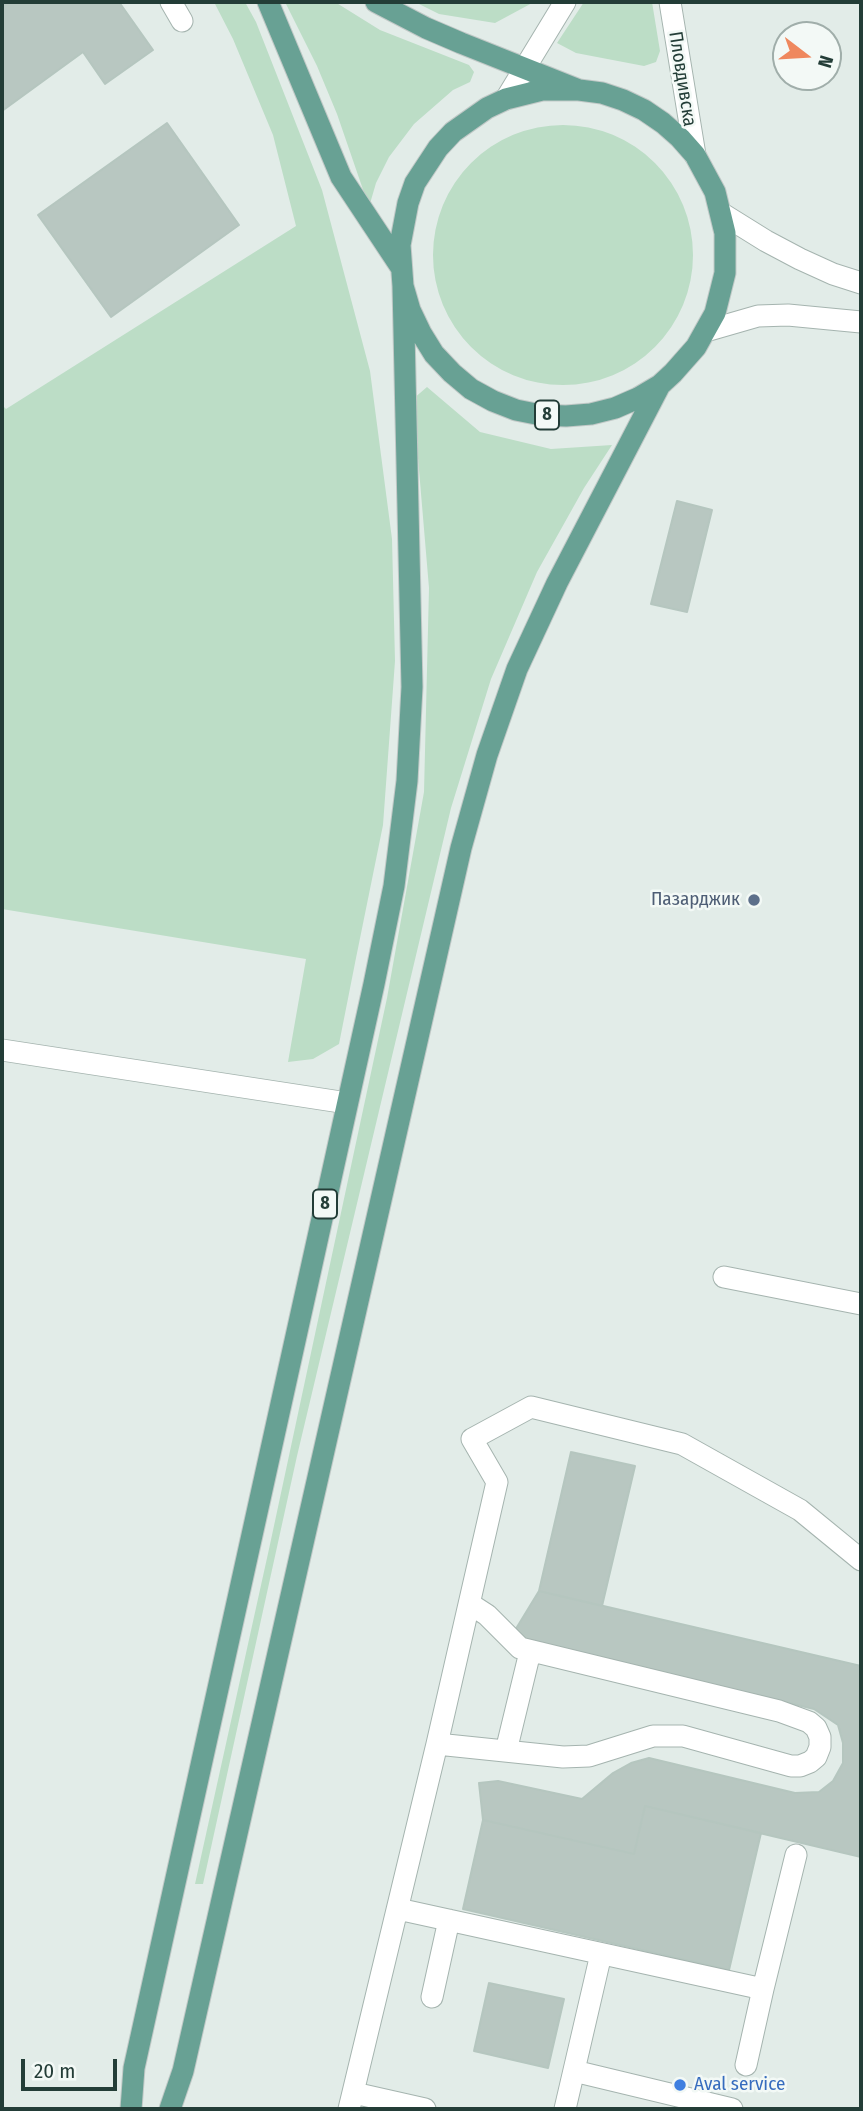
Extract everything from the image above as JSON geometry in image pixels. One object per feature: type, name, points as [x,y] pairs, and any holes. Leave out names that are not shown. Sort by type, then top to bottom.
[{"type":"main road","name":"8","points":[[131,2109],[134,2068],[394,886],[407,781],[412,687],[402,276],[402,223],[415,183],[425,165],[438,148],[469,119],[506,99],[542,90],[602,93],[644,110],[671,130],[695,155],[715,192],[721,213],[725,233],[725,274],[721,293],[706,331],[685,360],[660,385],[638,398],[591,414],[541,415],[505,405],[471,388],[452,373],[421,333],[410,310],[402,276],[341,177],[268,2]]},
{"type":"main road","name":"8","points":[[376,2],[426,28],[579,90]]},
{"type":"main road","name":"8","points":[[170,2109],[183,2071],[461,848],[517,669],[556,583],[660,385]]},
{"type":"street","points":[[171,2],[182,21]]},
{"type":"street","points":[[506,99],[565,2]]},
{"type":"street","name":"Пловдивска","points":[[670,2],[695,155]]},
{"type":"street","points":[[721,213],[800,259],[861,283]]},
{"type":"street","points":[[706,331],[758,316],[788,315],[861,322]]},
{"type":"street","points":[[2,1050],[347,1103]]},
{"type":"street","points":[[724,1277],[861,1304]]},
{"type":"street","points":[[425,2109],[352,2101],[497,1482],[472,1439],[531,1407],[681,1444],[800,1510],[861,1560]]},
{"type":"street","points":[[437,1744],[564,1757],[589,1756],[653,1736],[670,1735],[683,1736],[791,1766],[810,1762],[816,1757],[820,1747],[816,1728],[809,1722],[779,1710],[520,1648],[487,1615],[470,1604]]},
{"type":"street","points":[[506,1751],[530,1652]]},
{"type":"street","points":[[746,2065],[796,1855]]},
{"type":"street","points":[[398,1909],[763,1989]]},
{"type":"street","points":[[432,1997],[449,1920]]},
{"type":"street","points":[[565,2109],[601,1954]]},
{"type":"street","points":[[574,2071],[732,2109]]},
{"type":"green space","points":[[214,2],[245,2],[256,22],[322,190],[370,371],[392,539],[395,661],[383,825],[339,1044],[313,1059],[288,1062],[306,959],[2,909],[2,405],[6,409],[296,226],[273,135],[233,39]]},
{"type":"green space","points":[[285,2],[335,2],[380,30],[469,65],[474,72],[470,82],[453,90],[414,124],[389,157],[376,183],[369,207],[337,114]]},
{"type":"green space","points":[[415,2],[534,2],[495,23],[439,14]]},
{"type":"green space","points":[[584,2],[652,2],[660,51],[656,62],[644,66],[576,53],[557,43]]},
{"type":"green space","points":[[563,125],[613,135],[635,147],[655,163],[671,183],[683,205],[693,255],[683,305],[671,327],[655,347],[635,363],[613,375],[563,385],[513,375],[491,363],[471,347],[455,327],[443,305],[433,255],[443,205],[455,183],[471,163],[491,147],[513,135]]},
{"type":"green space","points":[[427,387],[480,432],[551,449],[612,445],[584,488],[537,572],[491,679],[451,808],[297,1456],[203,1884],[195,1884],[387,998],[424,792],[429,588],[413,399]]},
{"type":"building","points":[[2,2],[119,2],[153,50],[105,84],[83,52],[2,111]]},
{"type":"building","points":[[167,123],[239,225],[111,317],[38,215]]},
{"type":"building","points":[[677,501],[712,510],[687,612],[651,604]]},
{"type":"building","points":[[571,1452],[635,1466],[602,1606],[539,1591]]},
{"type":"building","points":[[539,1591],[861,1666],[861,1857],[645,1806],[634,1854],[483,1820],[479,1783],[498,1781],[582,1799],[613,1773],[631,1763],[649,1758],[795,1793],[819,1792],[833,1781],[843,1763],[843,1743],[838,1725],[814,1709],[525,1640],[514,1632]]},
{"type":"building","points":[[645,1806],[761,1833],[729,1970],[463,1909],[483,1820],[634,1854]]},
{"type":"building","points":[[489,1983],[564,1999],[548,2068],[474,2051]]},
{"type":"place","name":"Пазарджик","points":[[754,900]]},
{"type":"place","name":"Aval service","points":[[680,2085]]}]
